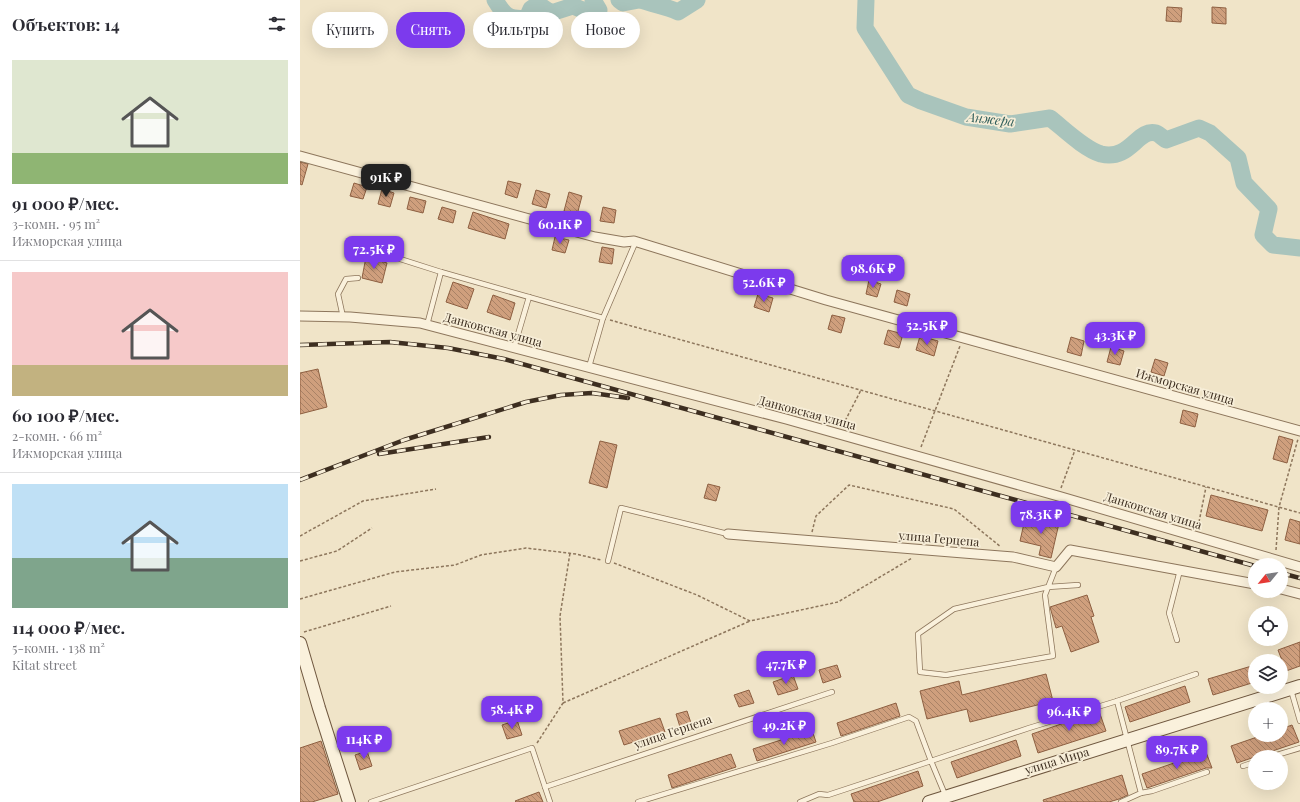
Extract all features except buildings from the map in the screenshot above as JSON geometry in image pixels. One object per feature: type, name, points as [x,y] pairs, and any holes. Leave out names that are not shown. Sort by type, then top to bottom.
[{"type":"main road","points":[[300,643],[349,802]]},
{"type":"main road","name":"улица Мира","points":[[929,802],[946,799],[1128,739],[1295,687]]},
{"type":"street","name":"Ижморская улица","points":[[300,156],[595,237],[624,242],[636,240],[826,300],[1300,431]]},
{"type":"street","name":"Данковская улица","points":[[300,316],[343,317],[427,325],[839,434],[1269,558]]},
{"type":"street","name":"улица Герцена","points":[[728,534],[1013,557],[1056,567]]},
{"type":"street","points":[[1056,567],[1070,550],[1248,583]]},
{"type":"street","name":"Данковская улица","points":[[1288,564],[1300,568]]},
{"type":"street","points":[[1288,590],[1300,594]]},
{"type":"lane","points":[[589,367],[603,318],[636,240]]},
{"type":"lane","points":[[372,250],[441,272],[603,318]]},
{"type":"lane","points":[[427,325],[441,272]]},
{"type":"lane","points":[[343,317],[338,294],[346,279],[358,278]]},
{"type":"lane","points":[[514,348],[529,297]]},
{"type":"lane","points":[[608,561],[621,508],[728,534]]},
{"type":"lane","points":[[1056,567],[1048,587],[1045,595],[1053,656],[946,674],[920,672],[918,634],[954,609],[1048,587],[1078,585]]},
{"type":"lane","points":[[1177,640],[1169,613],[1180,570]]},
{"type":"lane","points":[[800,802],[820,794],[828,795],[1196,674]]},
{"type":"lane","points":[[1295,687],[1300,721]]},
{"type":"lane","name":"улица Герцена","points":[[545,788],[832,692]]},
{"type":"lane","points":[[1117,701],[1142,792]]},
{"type":"lane","points":[[638,802],[909,718],[916,721],[946,799]]},
{"type":"lane","points":[[1288,752],[1300,748]]},
{"type":"lane","points":[[371,802],[532,749],[550,802]]},
{"type":"lane","points":[[1243,766],[1248,764]]},
{"type":"lane","points":[[1120,802],[1131,799],[1142,792],[1152,791],[1207,772]]},
{"type":"path","points":[[603,318],[1300,513]]},
{"type":"path","points":[[917,456],[963,338]]},
{"type":"path","points":[[839,434],[861,390]]},
{"type":"path","points":[[1276,558],[1278,507],[1300,431]]},
{"type":"path","points":[[1058,496],[1075,450]]},
{"type":"path","points":[[809,540],[816,516],[849,484],[954,509],[1013,557]]},
{"type":"path","points":[[1196,536],[1206,487]]},
{"type":"path","points":[[300,536],[363,501],[436,489]]},
{"type":"path","points":[[300,562],[337,550],[372,528]]},
{"type":"path","points":[[300,599],[395,572],[455,565],[481,555],[526,548],[570,553],[608,561],[697,595],[750,621]]},
{"type":"path","points":[[532,749],[562,703],[750,621],[838,602],[882,578],[926,550]]},
{"type":"path","points":[[562,703],[560,616],[570,553]]},
{"type":"path","points":[[300,634],[391,606]]},
{"type":"waterway","name":"Анжера","points":[[495,0],[504,13],[515,18],[527,18],[531,9],[538,4],[551,13],[573,6],[598,15],[599,10],[593,0]]},
{"type":"waterway","name":"Анжера","points":[[619,0],[623,3],[639,0]]},
{"type":"waterway","name":"Анжера","points":[[641,0],[678,12],[697,0]]},
{"type":"waterway","name":"Анжера","points":[[866,0],[865,28],[908,95],[966,117],[1010,124],[1050,118],[1088,148],[1101,154],[1111,155],[1120,153],[1149,133],[1156,133],[1166,140],[1199,128],[1210,133],[1238,158],[1244,183],[1269,209],[1263,235],[1273,245],[1300,248]]},
{"type":"railway","points":[[300,345],[390,342],[448,348],[504,359],[1248,564]]},
{"type":"railway","points":[[300,480],[404,440],[526,402],[561,395],[592,393],[628,398]]},
{"type":"railway","points":[[379,454],[489,437]]},
{"type":"railway","points":[[1288,575],[1300,578]]}]
